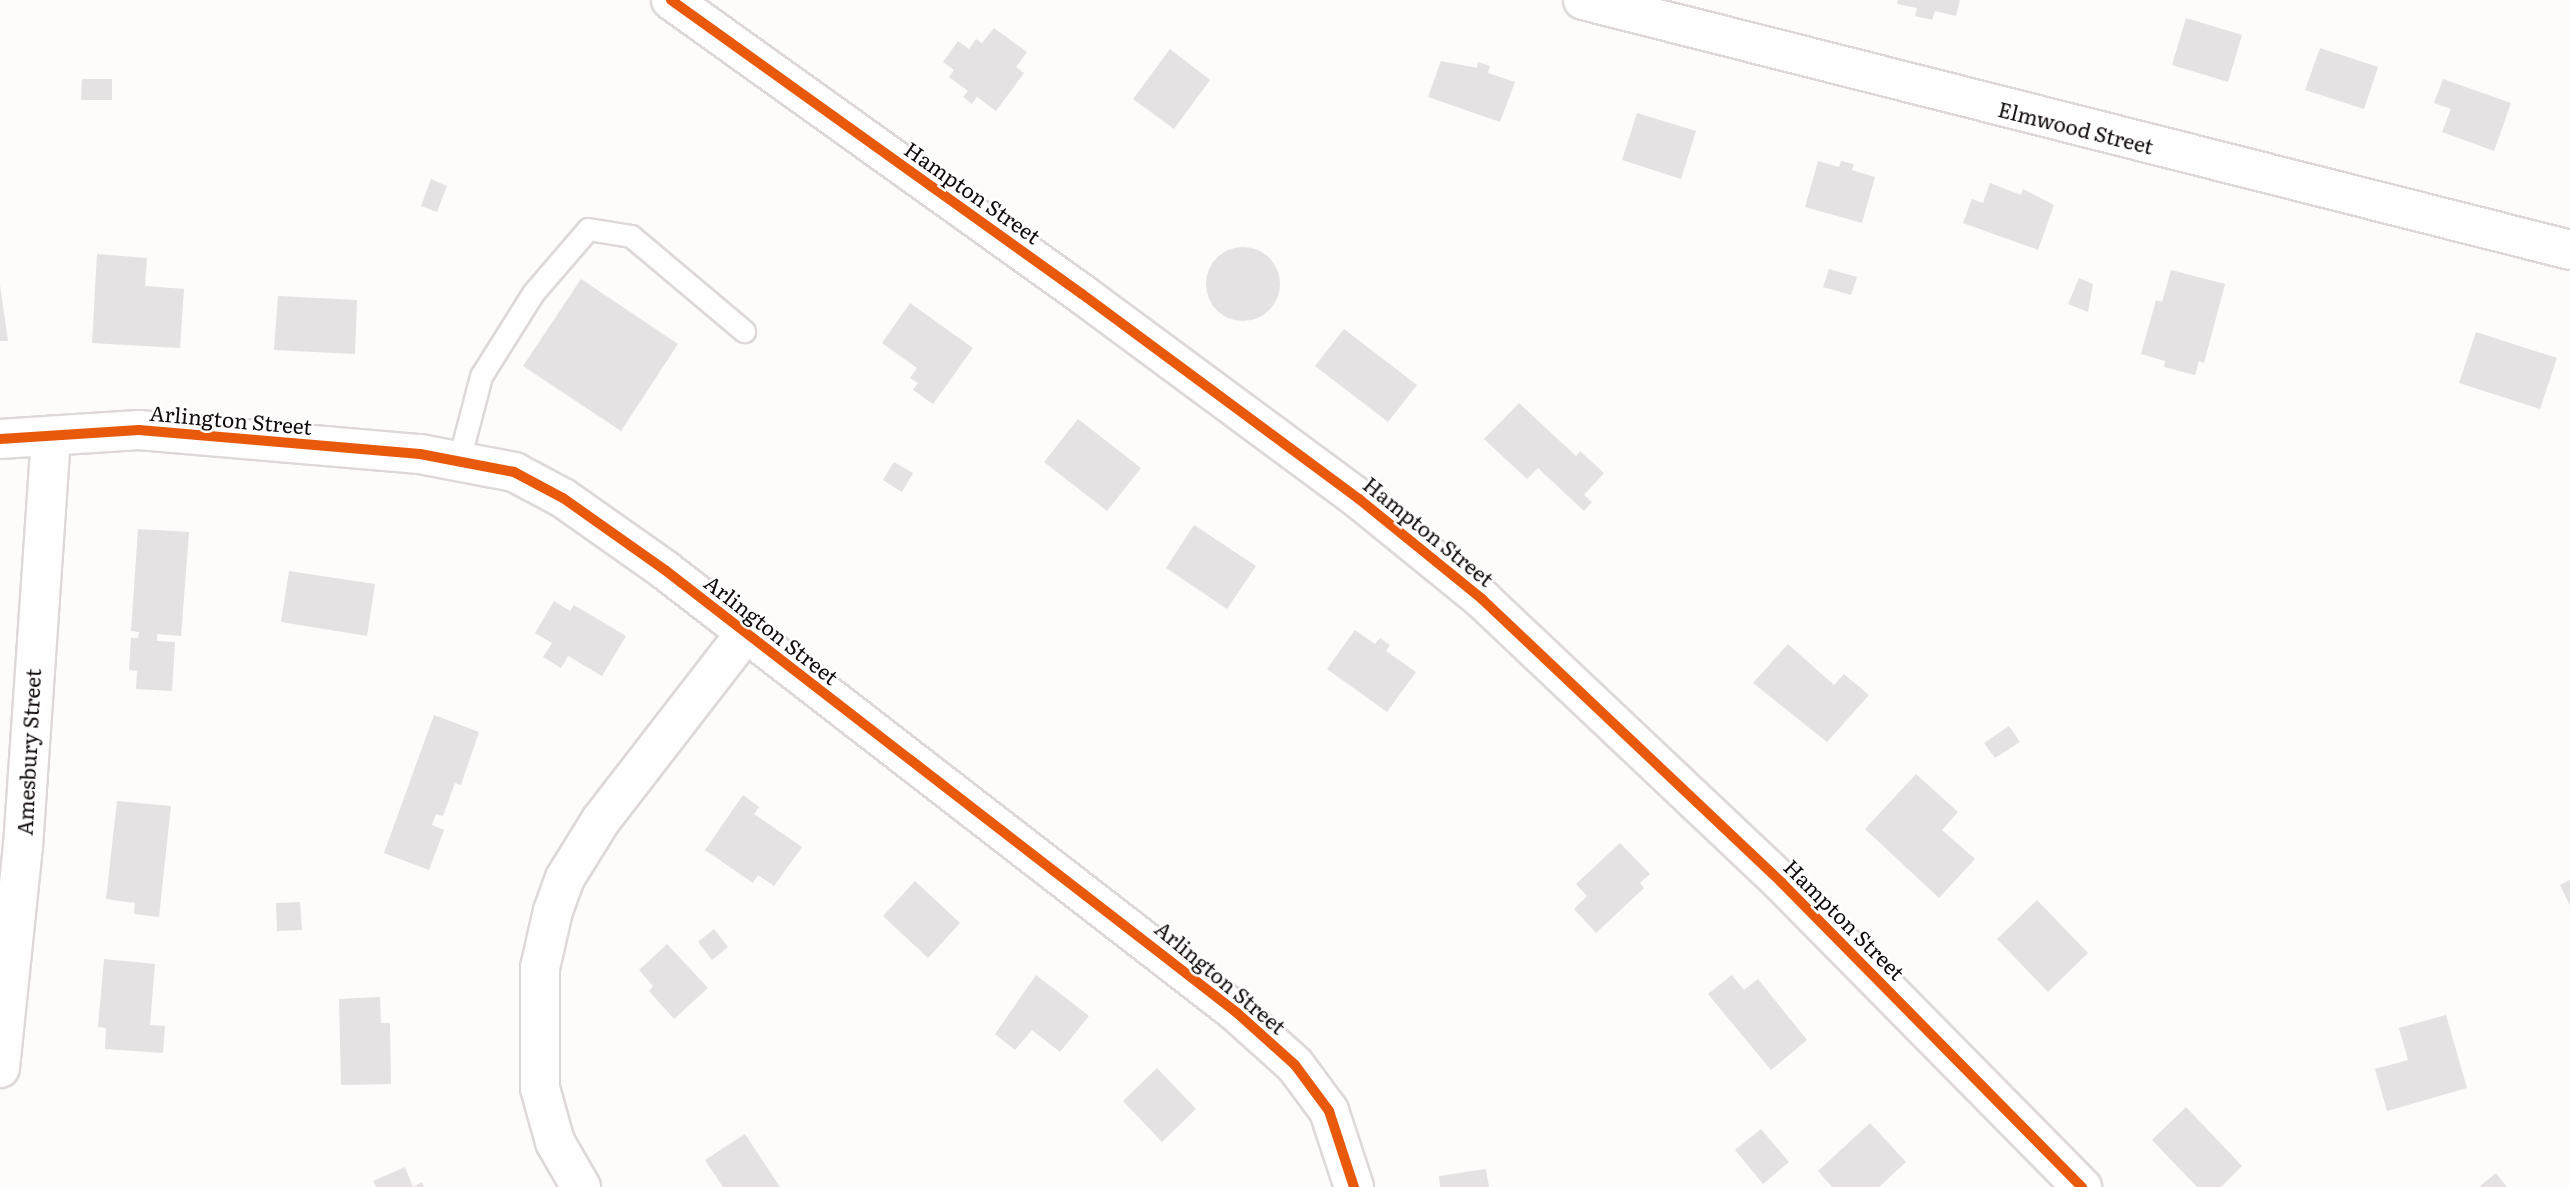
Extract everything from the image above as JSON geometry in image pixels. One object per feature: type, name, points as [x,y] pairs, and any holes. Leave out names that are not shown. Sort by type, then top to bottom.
[{"type":"street","name":"Hampton Street","points":[[671,0],[1083,294],[1359,499],[1482,599],[1781,881],[2082,1187]]},
{"type":"street","name":"Elmwood Street","points":[[1583,0],[2570,250]]},
{"type":"street","name":"Arlington Street","points":[[0,439],[139,430],[459,460],[514,472],[563,498],[665,570],[745,634],[1113,913],[1295,1065],[1329,1111],[1354,1187]]},
{"type":"street","name":"Amesbury Street","points":[[0,1068],[23,847],[51,436]]},
{"type":"street","name":"Arlington Street","points":[[581,1187],[555,1142],[540,1088],[540,968],[553,911],[565,878],[601,821],[745,634]]},
{"type":"lane","points":[[459,460],[481,376],[533,293],[588,229],[631,236],[744,331]]},
{"type":"building","points":[[1898,0],[1960,0],[1956,16],[1935,11],[1932,20],[1915,16],[1917,8],[1897,4]]},
{"type":"building","points":[[2186,18],[2242,35],[2228,82],[2172,65]]},
{"type":"building","points":[[994,28],[1027,52],[1016,67],[1024,73],[996,111],[977,97],[972,104],[963,97],[968,91],[949,77],[954,70],[943,62],[958,41],[969,49],[976,39],[982,43]]},
{"type":"building","points":[[2320,48],[2378,67],[2364,109],[2305,90]]},
{"type":"building","points":[[1170,49],[1210,80],[1174,129],[1133,99]]},
{"type":"building","points":[[1441,61],[1477,68],[1478,62],[1490,66],[1488,73],[1515,82],[1500,122],[1428,97]]},
{"type":"building","points":[[82,79],[112,79],[112,100],[81,100]]},
{"type":"building","points":[[2443,79],[2511,103],[2494,151],[2442,132],[2451,109],[2434,103]]},
{"type":"building","points":[[1637,113],[1696,131],[1681,179],[1622,160]]},
{"type":"building","points":[[1818,161],[1839,167],[1841,161],[1854,164],[1852,170],[1875,177],[1862,223],[1805,207]]},
{"type":"building","points":[[431,179],[447,186],[437,212],[421,206]]},
{"type":"building","points":[[1990,183],[2021,195],[2023,189],[2054,205],[2038,250],[1963,223],[1972,199],[1983,203]]},
{"type":"building","points":[[1243,247],[1257,250],[1269,258],[1277,270],[1280,284],[1277,298],[1269,310],[1257,318],[1243,321],[1229,318],[1217,310],[1209,298],[1206,284],[1209,270],[1217,258],[1229,250]]},
{"type":"building","points":[[97,254],[147,258],[145,286],[184,289],[180,348],[92,343]]},
{"type":"building","points":[[1829,269],[1857,277],[1851,295],[1823,287]]},
{"type":"building","points":[[2171,270],[2225,284],[2204,363],[2199,361],[2195,375],[2164,367],[2165,361],[2141,354],[2156,300],[2162,302]]},
{"type":"building","points":[[2079,278],[2093,284],[2088,312],[2068,304]]},
{"type":"building","points":[[581,279],[678,344],[621,431],[523,366]]},
{"type":"building","points":[[0,285],[8,341],[0,341]]},
{"type":"building","points":[[278,296],[357,300],[355,354],[274,350]]},
{"type":"building","points":[[910,303],[973,348],[933,404],[913,390],[918,383],[910,378],[917,368],[882,343]]},
{"type":"building","points":[[1344,329],[1417,385],[1388,422],[1315,366]]},
{"type":"building","points":[[2476,332],[2557,358],[2540,409],[2459,383]]},
{"type":"building","points":[[1519,403],[1576,456],[1580,451],[1604,473],[1584,495],[1592,502],[1584,511],[1538,468],[1527,479],[1484,439]]},
{"type":"building","points":[[1078,419],[1141,468],[1107,511],[1044,462]]},
{"type":"building","points":[[894,462],[913,473],[902,492],[883,480]]},
{"type":"building","points":[[1194,525],[1256,566],[1227,609],[1166,568]]},
{"type":"building","points":[[138,529],[189,532],[181,636],[157,634],[157,641],[175,642],[172,691],[136,689],[137,671],[129,670],[131,638],[138,638],[139,632],[131,631]]},
{"type":"building","points":[[289,571],[375,584],[367,636],[281,622]]},
{"type":"building","points":[[554,601],[570,611],[574,605],[626,636],[602,676],[568,656],[561,668],[543,657],[552,643],[535,633]]},
{"type":"building","points":[[1355,630],[1375,644],[1380,638],[1390,645],[1386,651],[1416,672],[1387,712],[1327,669]]},
{"type":"building","points":[[1788,644],[1834,685],[1844,674],[1869,695],[1827,742],[1753,683]]},
{"type":"building","points":[[434,715],[479,732],[461,785],[455,783],[443,816],[436,814],[432,825],[444,830],[429,870],[384,853]]},
{"type":"building","points":[[2009,726],[2020,742],[1995,758],[1984,743]]},
{"type":"building","points":[[1916,774],[1958,812],[1942,830],[1975,859],[1939,898],[1865,829]]},
{"type":"building","points":[[743,795],[759,807],[754,814],[802,847],[774,886],[758,875],[753,883],[705,850]]},
{"type":"building","points":[[117,801],[171,806],[159,917],[134,914],[135,903],[106,899]]},
{"type":"building","points":[[1620,843],[1650,874],[1640,883],[1644,888],[1596,933],[1574,909],[1587,896],[1576,884]]},
{"type":"building","points":[[2570,880],[2570,906],[2560,885]]},
{"type":"building","points":[[915,881],[960,923],[928,958],[883,916]]},
{"type":"building","points":[[2037,900],[2088,953],[2048,992],[1997,939]]},
{"type":"building","points":[[300,902],[302,930],[277,931],[276,903]]},
{"type":"building","points":[[714,929],[728,947],[712,960],[698,942]]},
{"type":"building","points":[[667,944],[708,988],[674,1019],[649,991],[653,986],[639,970]]},
{"type":"building","points":[[104,959],[155,964],[150,1025],[165,1026],[163,1053],[105,1049],[106,1028],[98,1027]]},
{"type":"building","points":[[1036,975],[1089,1016],[1060,1052],[1032,1030],[1015,1050],[995,1034]]},
{"type":"building","points":[[1732,975],[1744,990],[1758,979],[1807,1040],[1771,1070],[1708,994]]},
{"type":"building","points":[[380,997],[381,1023],[390,1023],[391,1084],[341,1085],[339,999]]},
{"type":"building","points":[[2446,1015],[2467,1088],[2387,1111],[2375,1069],[2408,1060],[2399,1028]]},
{"type":"building","points":[[1157,1068],[1196,1109],[1162,1142],[1123,1101]]},
{"type":"building","points":[[2186,1107],[2242,1166],[2221,1187],[2197,1187],[2152,1140]]},
{"type":"building","points":[[1870,1123],[1906,1162],[1879,1187],[1832,1187],[1818,1171]]},
{"type":"building","points":[[1761,1129],[1789,1162],[1763,1184],[1735,1150]]},
{"type":"building","points":[[745,1134],[780,1187],[723,1187],[705,1160]]},
{"type":"building","points":[[405,1167],[413,1187],[376,1187],[373,1181]]},
{"type":"building","points":[[1486,1169],[1489,1187],[1440,1187],[1439,1176]]},
{"type":"building","points":[[2496,1173],[2507,1187],[2479,1187]]},
{"type":"cycle path","points":[[671,0],[1082,294],[1359,499],[1482,599],[1781,882],[2082,1187]]},
{"type":"cycle path","points":[[0,439],[139,430],[420,454],[514,472],[563,498],[665,570],[1236,1012],[1295,1065],[1329,1111],[1354,1187]]}]
